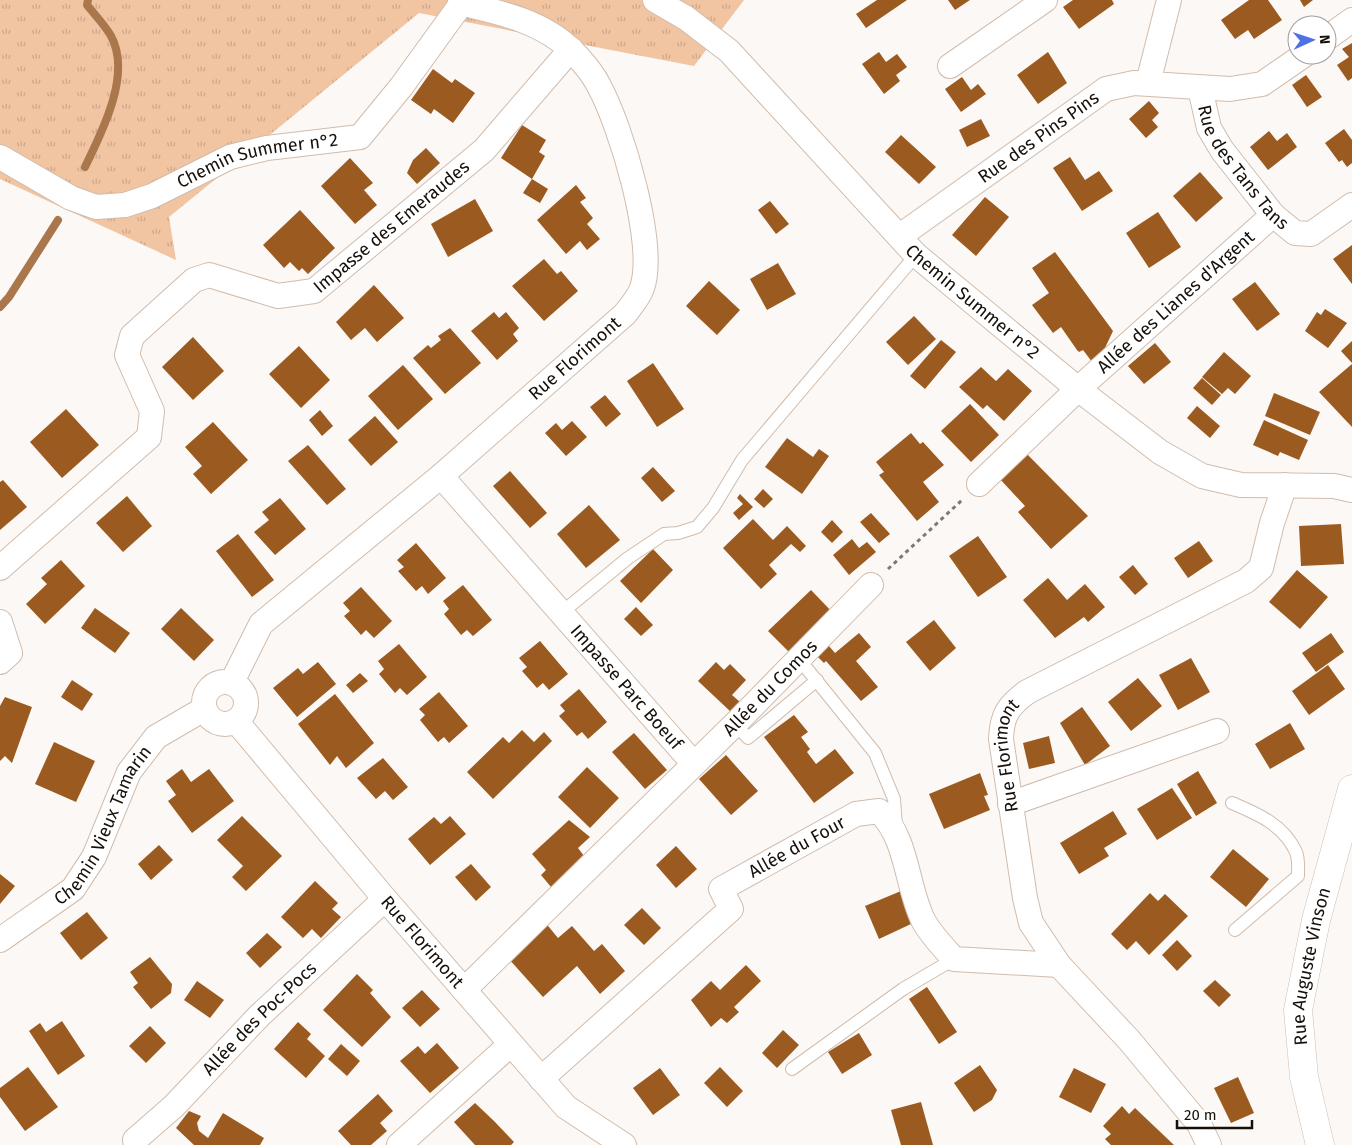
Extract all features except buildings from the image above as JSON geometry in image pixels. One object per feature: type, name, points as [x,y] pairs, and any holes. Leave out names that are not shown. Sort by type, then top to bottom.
[{"type":"main road","name":"Rue Auguste Vinson","points":[[1320,1145],[1304,1077],[1298,1010],[1316,920],[1328,883],[1352,789]]},
{"type":"street","name":"Chemin Summer n°2","points":[[655,0],[686,18],[729,51],[900,236],[916,256],[1078,389],[1160,452],[1202,476],[1241,485],[1334,486],[1352,490]]},
{"type":"street","points":[[950,66],[1045,0]]},
{"type":"street","points":[[1148,83],[1169,0]]},
{"type":"street","name":"Chemin Summer n°2","points":[[0,157],[71,198],[96,207],[125,205],[152,196],[230,157],[267,148],[360,137],[401,88],[462,1]]},
{"type":"street","name":"Rue Florimont","points":[[232,682],[261,624],[441,476],[626,314],[642,288],[646,246],[633,179],[599,85],[571,49],[525,21],[462,1]]},
{"type":"street","points":[[1337,31],[1352,20]]},
{"type":"street","name":"Impasse des Emeraudes","points":[[0,568],[149,437],[152,411],[127,355],[132,336],[194,280],[209,275],[278,296],[314,291],[484,150],[571,49]]},
{"type":"street","name":"Rue des Pins Pins","points":[[900,236],[1106,89],[1134,83],[1230,89],[1262,84],[1290,65]]},
{"type":"street","name":"Rue des Tans Tans","points":[[1200,88],[1209,128],[1222,150],[1273,215],[1295,233],[1311,234],[1352,205]]},
{"type":"street","name":"Allée des Lianes d'Argent","points":[[1078,389],[1273,215]]},
{"type":"street","points":[[979,484],[1078,389]]},
{"type":"street","name":"Impasse Parc Boeuf","points":[[441,476],[560,614],[694,764]]},
{"type":"street","name":"Rue Florimont","points":[[1209,1145],[1199,1124],[1129,1040],[1059,965],[1031,923],[1024,898],[1010,804],[1001,739],[1002,723],[1011,704],[1027,692],[1246,581],[1262,568],[1272,523],[1284,485]]},
{"type":"street","name":"Allée du Comos","points":[[464,990],[735,724],[872,585]]},
{"type":"street","points":[[0,622],[10,653],[0,662]]},
{"type":"street","points":[[224,681],[232,682],[239,686],[246,701],[241,717],[236,721],[226,724],[210,719],[203,704],[208,688],[224,681]]},
{"type":"street","name":"Chemin Vieux Tamarin","points":[[0,940],[73,889],[94,857],[130,772],[156,737],[204,709]]},
{"type":"street","name":"Rue Florimont","points":[[236,721],[385,899],[566,1107],[624,1145]]},
{"type":"street","points":[[1010,804],[1217,731]]},
{"type":"street","name":"Allée du Four","points":[[541,1079],[732,909],[721,888],[856,814],[879,811],[890,822],[897,836],[923,919],[934,937],[954,959]]},
{"type":"street","name":"Allée des Poc-Pocs","points":[[135,1140],[174,1106],[258,1016],[385,899]]},
{"type":"street","points":[[954,959],[1059,965]]},
{"type":"street","points":[[399,1145],[511,1044]]},
{"type":"lane","points":[[560,614],[628,558],[664,534],[697,528],[713,508],[742,460],[916,256]]},
{"type":"lane","points":[[799,659],[875,753],[894,799],[897,836]]},
{"type":"lane","points":[[735,724],[748,738],[817,680]]},
{"type":"lane","points":[[1232,803],[1264,816],[1283,832],[1297,854],[1298,876]]},
{"type":"lane","points":[[1298,876],[1328,883]]},
{"type":"lane","points":[[1235,930],[1298,876]]},
{"type":"lane","points":[[792,1068],[903,989],[954,959]]},
{"type":"path","points":[[872,585],[979,484]]},
{"type":"green space","points":[[0,0],[744,0],[694,66],[419,13],[169,217],[176,260],[0,179]]},
{"type":"waterway","points":[[85,167],[112,103],[118,68],[117,51],[111,36],[87,5],[88,0]]},
{"type":"waterway","points":[[0,307],[9,297],[58,220]]}]
